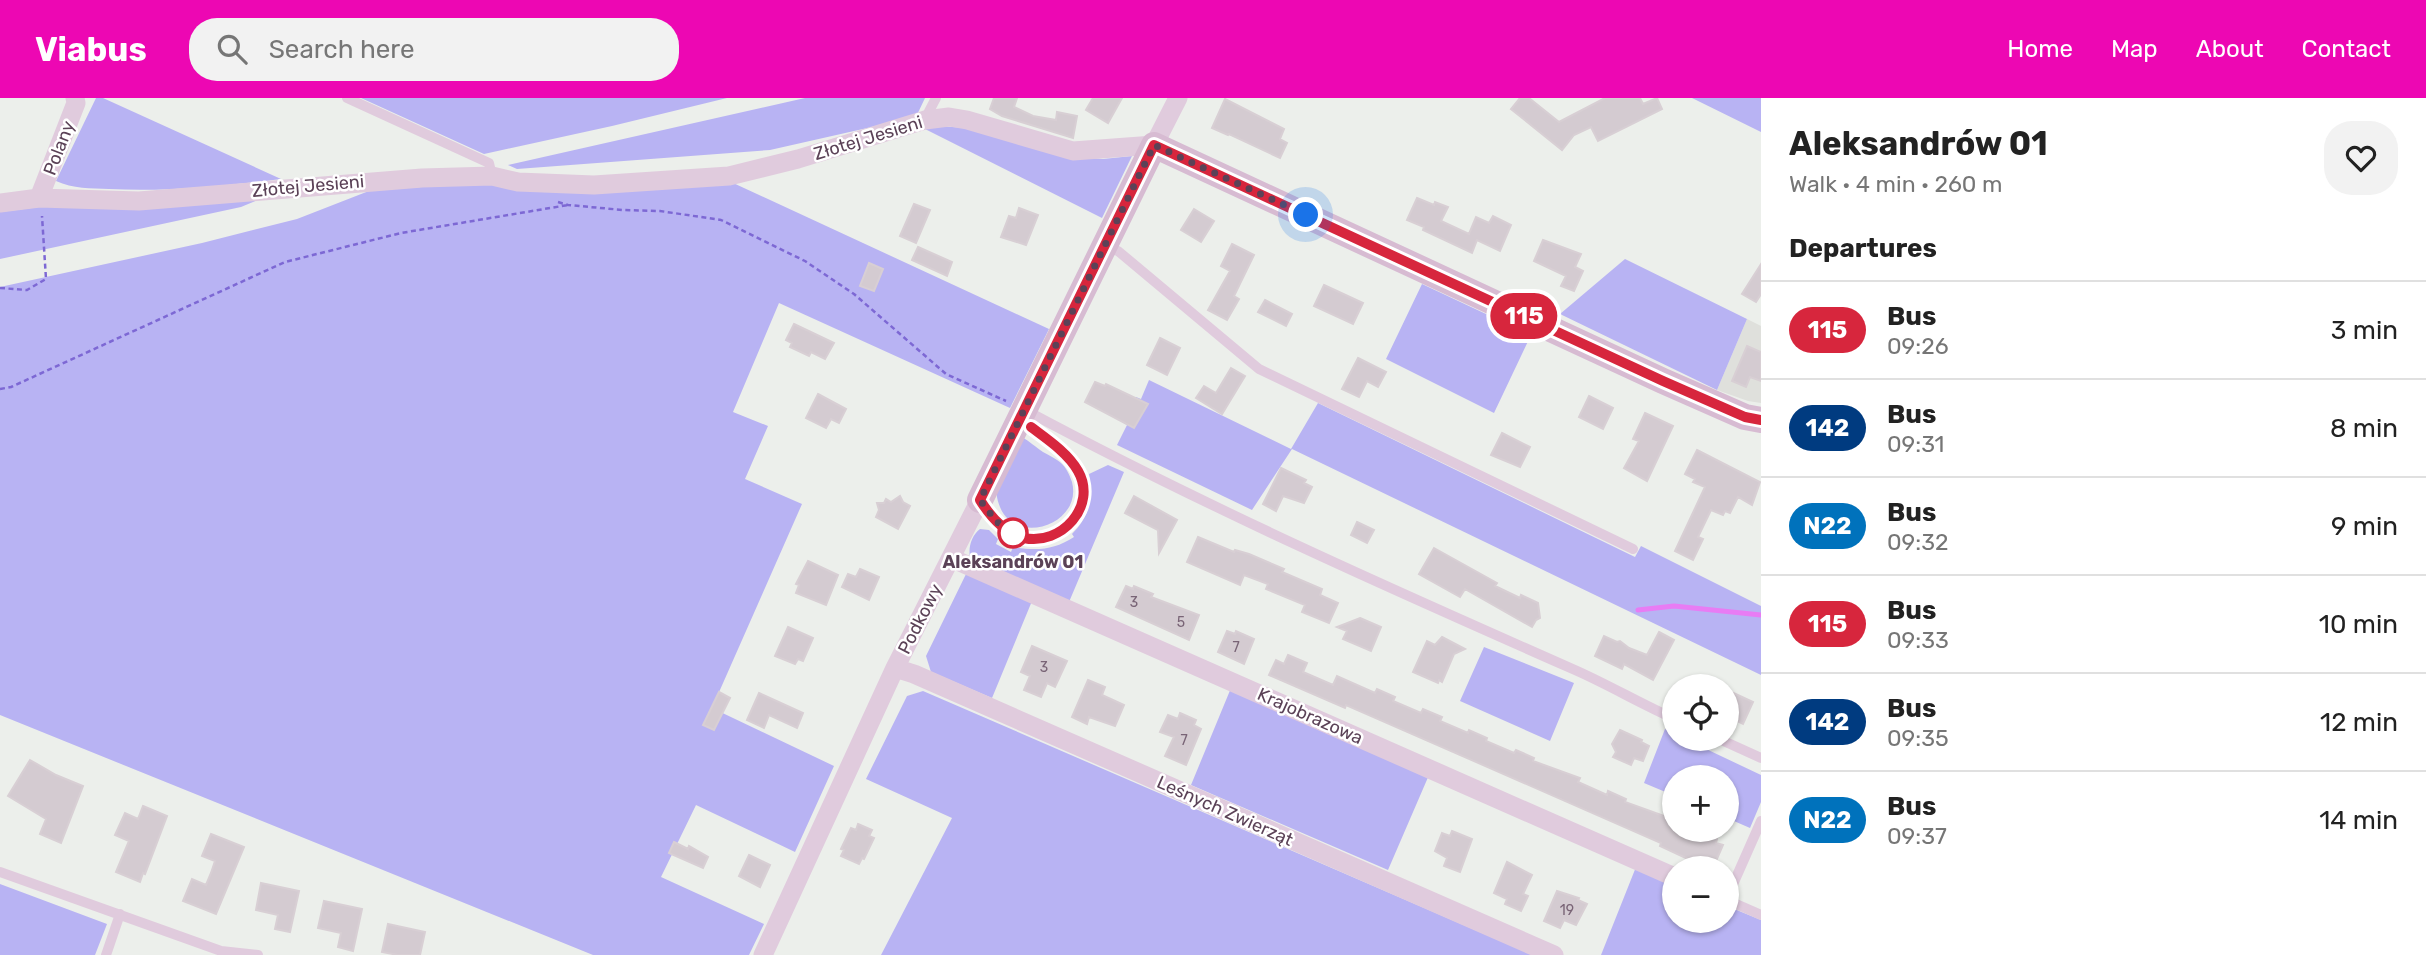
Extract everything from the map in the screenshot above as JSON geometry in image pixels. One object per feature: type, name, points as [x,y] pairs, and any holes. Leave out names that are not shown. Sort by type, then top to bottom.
[{"type":"street","name":"Polany","points":[[39,198],[76,103],[75,98]]},
{"type":"street","name":"Podkowy","points":[[763,955],[895,668],[1178,98]]},
{"type":"street","name":"Złotej Jesieni","points":[[0,203],[39,198],[139,201],[371,181],[492,176],[518,182],[594,185],[729,176],[798,159],[925,120],[949,117],[1073,150],[1154,145],[1663,381],[1745,417],[1761,420]]},
{"type":"street","name":"Krajobrazowa","points":[[951,558],[1662,872]]},
{"type":"street","name":"Leśnych Zwierząt","points":[[895,668],[1554,955]]},
{"type":"lane","points":[[347,98],[489,163],[492,176]]},
{"type":"lane","points":[[925,120],[936,98]]},
{"type":"lane","points":[[1104,247],[1118,251],[1259,369],[1633,549]]},
{"type":"lane","points":[[980,500],[988,513],[1004,529],[1024,538],[1046,537],[1058,533],[1075,518],[1081,507],[1084,492],[1078,470],[1022,415]]},
{"type":"lane","points":[[1022,415],[1323,559],[1577,671],[1662,713]]},
{"type":"lane","points":[[1739,748],[1761,758]]},
{"type":"lane","points":[[1739,871],[1761,821]]},
{"type":"lane","points":[[0,872],[221,951],[258,955]]},
{"type":"lane","points":[[1739,905],[1761,915]]},
{"type":"lane","points":[[106,955],[121,914]]},
{"type":"path","points":[[0,288],[27,290],[46,279],[39,198]]},
{"type":"path","points":[[555,201],[568,205]]},
{"type":"path","points":[[0,389],[11,387],[285,262],[401,233],[568,205],[660,211],[721,220],[805,261],[844,288],[946,374],[986,390],[1022,415]]},
{"type":"shaded area","points":[[96,98],[103,98],[281,179],[152,190],[82,188],[56,181]]},
{"type":"shaded area","points":[[361,98],[727,98],[484,154]]},
{"type":"shaded area","points":[[805,98],[925,98],[916,117],[770,150],[517,169],[508,165]]},
{"type":"shaded area","points":[[1692,98],[1761,98],[1761,132]]},
{"type":"shaded area","points":[[921,127],[968,128],[1075,157],[1103,159],[1132,156],[1102,218]]},
{"type":"shaded area","points":[[731,182],[1049,329],[1010,408],[779,303],[733,412],[768,426],[745,479],[802,504],[712,708],[834,766],[795,852],[696,805],[661,877],[764,924],[749,955],[593,955],[0,715],[0,287],[202,243],[297,219],[374,189],[491,184]]},
{"type":"shaded area","points":[[267,196],[241,207],[0,259],[0,212],[47,206]]},
{"type":"shaded area","points":[[1625,259],[1747,319],[1717,390],[1560,314]]},
{"type":"shaded area","points":[[1422,284],[1531,335],[1494,413],[1386,359]]},
{"type":"shaded area","points":[[1747,319],[1761,326],[1761,403],[1717,390]]},
{"type":"shaded area","points":[[1149,380],[1291,449],[1318,403],[1635,557],[1641,546],[1761,606],[1761,675],[1292,449],[1252,510],[1117,445],[1127,425],[1122,422],[1136,397],[1141,399]]},
{"type":"shaded area","points":[[1021,437],[1060,462],[1072,482],[1073,497],[1068,509],[1058,519],[1033,528],[1020,526],[1008,519],[998,501],[1000,479]]},
{"type":"shaded area","points":[[1108,465],[1124,472],[1069,602],[970,557],[971,542],[980,529],[989,530],[998,539],[996,544],[1011,552],[1013,547],[1052,547],[1074,537],[1072,534],[1083,520],[1089,506],[1089,474]]},
{"type":"shaded area","points":[[967,572],[1032,601],[992,698],[931,672],[926,656]]},
{"type":"shaded area","points":[[1484,647],[1574,683],[1550,741],[1460,701]]},
{"type":"shaded area","points":[[1231,688],[1429,775],[1388,870],[1191,785]]},
{"type":"shaded area","points":[[923,691],[1533,955],[881,955],[952,818],[866,779],[907,696]]},
{"type":"shaded area","points":[[1662,737],[1662,751],[1710,751],[1761,775],[1761,802],[1750,828],[1739,823],[1739,765],[1662,765],[1662,791],[1644,783]]},
{"type":"shaded area","points":[[1636,867],[1662,878],[1662,933],[1739,933],[1739,911],[1761,920],[1761,955],[1601,955]]},
{"type":"shaded area","points":[[0,884],[107,924],[95,955],[0,955]]},
{"type":"building","points":[[994,98],[1017,98],[1014,107],[1033,116],[1056,120],[1057,112],[1077,116],[1073,138],[1002,116],[990,109]]},
{"type":"building","points":[[1093,98],[1122,98],[1108,123],[1086,110]]},
{"type":"building","points":[[1520,98],[1529,98],[1559,122],[1605,98],[1640,98],[1643,104],[1657,98],[1662,109],[1598,141],[1591,127],[1574,135],[1562,150],[1511,109]]},
{"type":"building","points":[[1225,99],[1284,129],[1280,139],[1287,143],[1280,158],[1212,128]]},
{"type":"building","points":[[1417,198],[1448,207],[1441,221],[1469,234],[1476,217],[1489,223],[1493,216],[1511,225],[1500,251],[1477,240],[1472,253],[1407,220]]},
{"type":"building","points":[[914,204],[930,210],[916,243],[900,236]]},
{"type":"building","points":[[1019,208],[1038,215],[1026,245],[1001,237],[1009,216],[1016,218]]},
{"type":"building","points":[[1194,209],[1214,221],[1201,242],[1181,230]]},
{"type":"building","points":[[1543,240],[1581,254],[1575,267],[1583,271],[1574,291],[1561,286],[1566,276],[1534,261]]},
{"type":"building","points":[[1232,244],[1254,255],[1234,296],[1239,299],[1227,320],[1208,310],[1230,271],[1221,266]]},
{"type":"building","points":[[918,247],[952,262],[947,276],[912,260]]},
{"type":"building","points":[[869,263],[883,269],[874,291],[860,286]]},
{"type":"building","points":[[1761,264],[1761,294],[1756,302],[1742,294]]},
{"type":"building","points":[[1324,285],[1363,303],[1353,324],[1314,306]]},
{"type":"building","points":[[1265,300],[1292,314],[1286,326],[1258,312]]},
{"type":"building","points":[[794,324],[834,343],[825,359],[811,352],[809,356],[790,347],[792,343],[786,340]]},
{"type":"building","points":[[1160,338],[1180,348],[1167,375],[1147,365]]},
{"type":"building","points":[[1747,346],[1761,352],[1761,381],[1750,377],[1746,387],[1732,381]]},
{"type":"building","points":[[1358,358],[1386,372],[1378,387],[1367,381],[1359,397],[1342,389]]},
{"type":"building","points":[[1231,368],[1245,376],[1222,414],[1196,398],[1204,386],[1216,393]]},
{"type":"building","points":[[1095,382],[1105,386],[1106,384],[1148,404],[1134,428],[1085,402]]},
{"type":"building","points":[[818,394],[846,409],[839,423],[831,419],[826,428],[806,418]]},
{"type":"building","points":[[1589,396],[1613,408],[1603,429],[1579,417]]},
{"type":"building","points":[[1645,413],[1673,426],[1647,481],[1624,468],[1639,441],[1633,439]]},
{"type":"building","points":[[1502,433],[1530,447],[1520,467],[1491,455]]},
{"type":"building","points":[[1697,450],[1760,482],[1752,505],[1738,497],[1730,513],[1725,511],[1723,515],[1711,510],[1698,537],[1703,539],[1693,560],[1675,551],[1705,487],[1693,482],[1695,479],[1685,474]]},
{"type":"building","points":[[1281,468],[1306,480],[1304,483],[1312,487],[1304,503],[1283,496],[1276,511],[1263,504]]},
{"type":"building","points":[[900,496],[903,502],[910,506],[898,529],[876,517],[879,510],[877,503],[884,503],[886,499],[891,502]]},
{"type":"building","points":[[1134,496],[1177,520],[1159,553],[1158,530],[1125,513]]},
{"type":"building","points":[[1357,522],[1374,530],[1367,543],[1351,535]]},
{"type":"building","points":[[1198,537],[1234,552],[1235,550],[1249,554],[1322,589],[1320,595],[1338,603],[1329,623],[1302,612],[1305,605],[1266,589],[1268,584],[1244,575],[1240,585],[1187,562]]},
{"type":"building","points":[[1434,548],[1497,583],[1495,586],[1538,603],[1540,618],[1532,627],[1465,589],[1460,597],[1419,574]]},
{"type":"building","points":[[808,561],[838,575],[826,605],[796,593],[799,585],[796,584]]},
{"type":"building","points":[[860,569],[879,577],[869,600],[842,587],[848,574],[856,577]]},
{"type":"building","points":[[1126,586],[1133,589],[1134,586],[1153,594],[1151,597],[1199,615],[1189,640],[1116,607]]},
{"type":"building","points":[[1360,618],[1381,627],[1371,651],[1343,639],[1347,631],[1337,627]]},
{"type":"building","points":[[788,627],[813,638],[803,661],[798,659],[795,664],[775,656]]},
{"type":"building","points":[[1227,631],[1235,634],[1236,631],[1254,639],[1244,664],[1218,652]]},
{"type":"building","points":[[1659,632],[1674,640],[1653,680],[1624,664],[1622,669],[1595,656],[1604,636],[1647,655]]},
{"type":"building","points":[[1442,637],[1465,649],[1454,654],[1442,682],[1439,680],[1438,683],[1413,672],[1427,641],[1435,645]]},
{"type":"building","points":[[1032,646],[1067,661],[1055,687],[1047,683],[1041,697],[1024,690],[1030,676],[1021,672]]},
{"type":"building","points":[[1288,655],[1307,663],[1303,672],[1333,685],[1337,676],[1375,693],[1377,689],[1395,697],[1393,701],[1421,713],[1423,709],[1442,717],[1440,721],[1468,733],[1469,730],[1487,738],[1486,741],[1514,753],[1516,750],[1534,758],[1533,761],[1580,778],[1578,782],[1607,795],[1608,791],[1626,799],[1625,802],[1662,815],[1662,842],[1716,842],[1723,845],[1718,856],[1682,856],[1660,846],[1661,843],[1346,705],[1345,708],[1269,675],[1276,660],[1284,664]]},
{"type":"building","points":[[1088,680],[1105,687],[1102,695],[1124,705],[1115,726],[1089,717],[1087,724],[1072,717]]},
{"type":"building","points":[[719,692],[730,698],[714,730],[703,725]]},
{"type":"building","points":[[759,693],[803,713],[797,728],[769,715],[764,728],[747,720]]},
{"type":"building","points":[[1739,696],[1753,702],[1743,724],[1739,722]]},
{"type":"building","points":[[1180,713],[1196,720],[1194,725],[1201,729],[1186,765],[1165,756],[1174,737],[1160,732],[1168,715],[1178,719]]},
{"type":"building","points":[[1620,730],[1649,746],[1643,761],[1634,758],[1631,765],[1613,757],[1616,752],[1612,744]]},
{"type":"building","points":[[30,760],[83,786],[61,843],[40,834],[46,819],[8,796]]},
{"type":"building","points":[[143,806],[167,816],[140,882],[116,872],[129,841],[115,835],[125,813],[138,819]]},
{"type":"building","points":[[858,824],[872,830],[869,836],[874,838],[859,864],[841,856],[844,850],[841,849],[851,828],[856,830]]},
{"type":"building","points":[[1452,831],[1472,839],[1460,872],[1444,866],[1447,858],[1435,851],[1442,833],[1450,836]]},
{"type":"building","points":[[211,834],[244,847],[216,914],[183,901],[192,879],[206,885],[215,861],[202,856]]},
{"type":"building","points":[[674,842],[688,849],[689,846],[708,857],[703,868],[669,853]]},
{"type":"building","points":[[749,855],[770,865],[760,887],[739,876]]},
{"type":"building","points":[[1507,862],[1532,875],[1523,894],[1528,896],[1521,911],[1505,904],[1507,899],[1494,893]]},
{"type":"building","points":[[261,883],[299,891],[290,932],[275,929],[278,915],[256,910]]},
{"type":"building","points":[[1557,891],[1579,898],[1578,900],[1587,904],[1576,925],[1564,920],[1560,928],[1544,921]]},
{"type":"building","points":[[324,901],[362,909],[353,951],[338,947],[341,933],[318,928]]},
{"type":"building","points":[[388,924],[425,932],[420,955],[382,952]]},
{"type":"waterway","points":[[1638,610],[1674,606],[1761,615]]},
{"type":"bus line","name":"115","points":[[1031,427],[1071,460],[1083,480],[1084,492],[1081,507],[1066,527],[1046,537],[1024,538],[1004,529],[988,513],[980,500],[1154,145],[1663,381],[1745,417],[1761,420]]},
{"type":"place","name":"Aleksandrów 01","points":[[1013,533]]},
{"type":"route","points":[[1013,533],[1016,535],[1004,529],[988,513],[980,500],[1154,145],[1306,215]]}]
